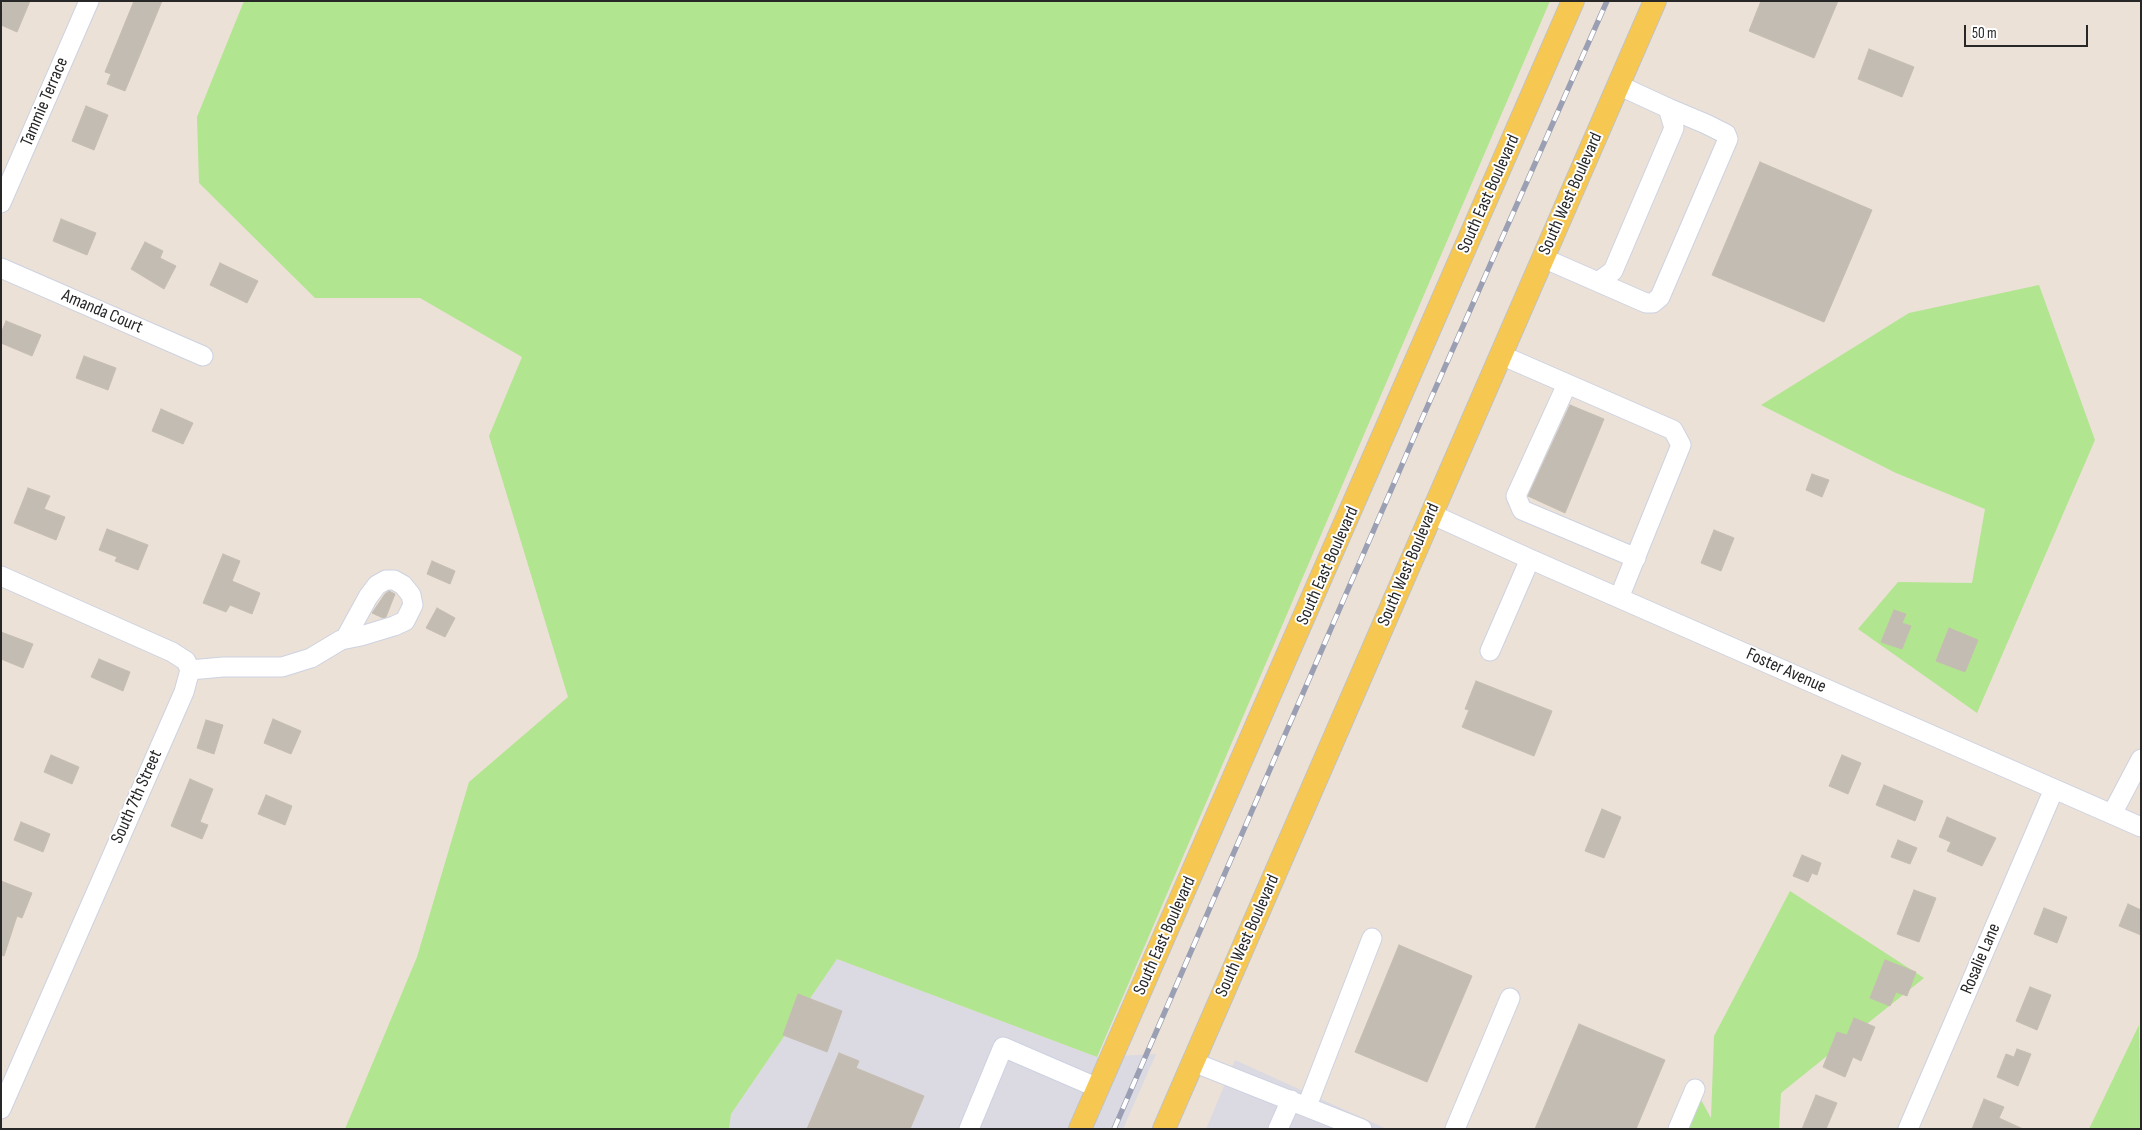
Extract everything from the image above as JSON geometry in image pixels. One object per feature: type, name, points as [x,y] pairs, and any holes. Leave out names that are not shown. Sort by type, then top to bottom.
[{"type":"main road","name":"South East Boulevard","points":[[1080,1129],[1573,1]]},
{"type":"main road","name":"South West Boulevard","points":[[1164,1129],[1655,1]]},
{"type":"street","name":"Tammie Terrace","points":[[1,203],[89,1]]},
{"type":"street","points":[[1543,258],[1646,303],[1658,300],[1724,150],[1728,140],[1726,134],[1618,85]]},
{"type":"street","points":[[1598,282],[1613,271],[1674,128],[1668,108]]},
{"type":"street","name":"Amanda Court","points":[[1,268],[203,356]]},
{"type":"street","points":[[1501,355],[1673,430],[1681,445],[1619,598]]},
{"type":"street","points":[[1567,384],[1516,496],[1522,510],[1636,558]]},
{"type":"street","name":"Foster Avenue","points":[[1431,514],[2141,827]]},
{"type":"street","points":[[1490,651],[1530,559]]},
{"type":"street","points":[[6,578],[172,652],[186,662],[190,670],[223,667],[282,667],[311,658],[346,639]]},
{"type":"street","name":"South 7th Street","points":[[1,1109],[184,692],[190,670]]},
{"type":"street","points":[[2112,814],[2141,759]]},
{"type":"street","name":"Rosalie Lane","points":[[1908,1129],[2054,789]]},
{"type":"street","points":[[1278,1129],[1299,1103],[1372,938]]},
{"type":"street","points":[[1455,1129],[1510,998]]},
{"type":"street","points":[[969,1129],[1003,1047],[1098,1088]]},
{"type":"street","points":[[1193,1062],[1362,1129]]},
{"type":"street","points":[[1678,1129],[1695,1090]]},
{"type":"shaded area","points":[[837,959],[1097,1057],[1156,1054],[1123,1129],[729,1129],[731,1114]]},
{"type":"shaded area","points":[[1235,1060],[1387,1129],[1206,1129]]},
{"type":"green space","points":[[244,1],[1550,1],[1097,1057],[837,959],[731,1114],[729,1129],[345,1129],[417,957],[469,782],[568,697],[489,436],[522,357],[420,298],[315,298],[199,183],[197,117]]},
{"type":"green space","points":[[2039,285],[2095,440],[1977,713],[1858,629],[1898,582],[1972,583],[1985,509],[1896,473],[1761,405],[1909,313]]},
{"type":"green space","points":[[1790,891],[1924,978],[1781,1093],[1779,1129],[1681,1129],[1695,1089],[1711,1118],[1714,1036]]},
{"type":"green space","points":[[2139,1025],[2141,1129],[2089,1129]]},
{"type":"building","points":[[3,1],[30,1],[17,32],[1,25]]},
{"type":"building","points":[[134,1],[162,1],[125,91],[107,84],[111,74],[105,72]]},
{"type":"building","points":[[1761,1],[1838,1],[1814,58],[1749,31]]},
{"type":"building","points":[[1869,49],[1914,67],[1902,97],[1858,79]]},
{"type":"building","points":[[86,106],[108,115],[94,150],[72,141]]},
{"type":"building","points":[[1760,162],[1872,210],[1824,322],[1712,275]]},
{"type":"building","points":[[61,219],[96,233],[87,255],[53,241]]},
{"type":"building","points":[[145,242],[163,251],[160,258],[176,266],[164,289],[131,269]]},
{"type":"building","points":[[220,263],[258,281],[247,303],[210,285]]},
{"type":"building","points":[[6,321],[41,335],[32,356],[1,343],[1,333]]},
{"type":"building","points":[[84,356],[116,368],[108,390],[76,378]]},
{"type":"building","points":[[1570,405],[1604,419],[1565,513],[1528,496]]},
{"type":"building","points":[[161,409],[193,423],[183,444],[152,431]]},
{"type":"building","points":[[1812,474],[1829,480],[1822,497],[1806,490]]},
{"type":"building","points":[[28,488],[50,496],[44,509],[65,517],[56,540],[14,523]]},
{"type":"building","points":[[107,529],[148,545],[138,570],[115,561],[117,557],[99,550]]},
{"type":"building","points":[[1714,530],[1734,538],[1721,571],[1701,563]]},
{"type":"building","points":[[223,554],[240,561],[232,581],[260,593],[252,614],[230,605],[226,612],[203,603]]},
{"type":"building","points":[[432,561],[455,571],[450,584],[427,574]]},
{"type":"building","points":[[389,591],[395,594],[386,617],[383,618],[372,613],[385,594]]},
{"type":"building","points":[[437,608],[455,618],[445,637],[426,628]]},
{"type":"building","points":[[1894,610],[1906,614],[1902,623],[1911,626],[1902,649],[1881,642]]},
{"type":"building","points":[[1949,628],[1978,640],[1965,672],[1936,661]]},
{"type":"building","points":[[1,632],[33,644],[23,668],[1,659]]},
{"type":"building","points":[[99,659],[130,672],[123,691],[91,677]]},
{"type":"building","points":[[1476,681],[1552,711],[1534,756],[1462,727],[1469,710],[1465,709]]},
{"type":"building","points":[[273,719],[301,731],[291,754],[264,743]]},
{"type":"building","points":[[206,720],[223,725],[214,754],[197,748]]},
{"type":"building","points":[[51,755],[79,767],[72,784],[44,772]]},
{"type":"building","points":[[1842,755],[1861,763],[1848,794],[1829,786]]},
{"type":"building","points":[[190,779],[213,789],[200,822],[208,825],[202,839],[171,826]]},
{"type":"building","points":[[1884,785],[1923,801],[1915,821],[1876,805]]},
{"type":"building","points":[[266,795],[292,806],[285,825],[258,814]]},
{"type":"building","points":[[1602,809],[1621,817],[1604,858],[1585,851]]},
{"type":"building","points":[[1947,817],[1996,838],[1982,866],[1947,851],[1951,842],[1939,837]]},
{"type":"building","points":[[21,822],[50,834],[43,852],[14,840]]},
{"type":"building","points":[[1898,840],[1917,848],[1910,864],[1891,857]]},
{"type":"building","points":[[1802,855],[1821,863],[1817,875],[1812,873],[1808,882],[1793,876]]},
{"type":"building","points":[[1,881],[32,893],[22,918],[17,916],[4,956],[1,955]]},
{"type":"building","points":[[1914,890],[1936,898],[1919,942],[1897,934]]},
{"type":"building","points":[[2128,904],[2141,910],[2141,935],[2119,926]]},
{"type":"building","points":[[2044,908],[2067,917],[2057,943],[2034,934]]},
{"type":"building","points":[[1399,945],[1472,976],[1427,1082],[1355,1052]]},
{"type":"building","points":[[1885,960],[1916,972],[1907,996],[1896,992],[1890,1006],[1870,998]]},
{"type":"building","points":[[2030,987],[2051,995],[2037,1030],[2016,1021]]},
{"type":"building","points":[[798,994],[842,1011],[827,1052],[783,1035]]},
{"type":"building","points":[[1854,1018],[1875,1027],[1861,1061],[1853,1057],[1845,1077],[1823,1067],[1837,1032],[1847,1035]]},
{"type":"building","points":[[1579,1024],[1665,1060],[1636,1129],[1535,1129]]},
{"type":"building","points":[[2017,1049],[2031,1054],[2018,1086],[1997,1077],[2006,1054],[2014,1057]]},
{"type":"building","points":[[839,1053],[859,1061],[856,1068],[924,1096],[910,1129],[807,1129]]},
{"type":"building","points":[[1816,1095],[1837,1103],[1826,1129],[1802,1129]]},
{"type":"building","points":[[1984,1099],[2004,1107],[1999,1118],[2023,1129],[1972,1129]]},
{"type":"railway","points":[[1114,1129],[1421,421],[1607,1]]}]
